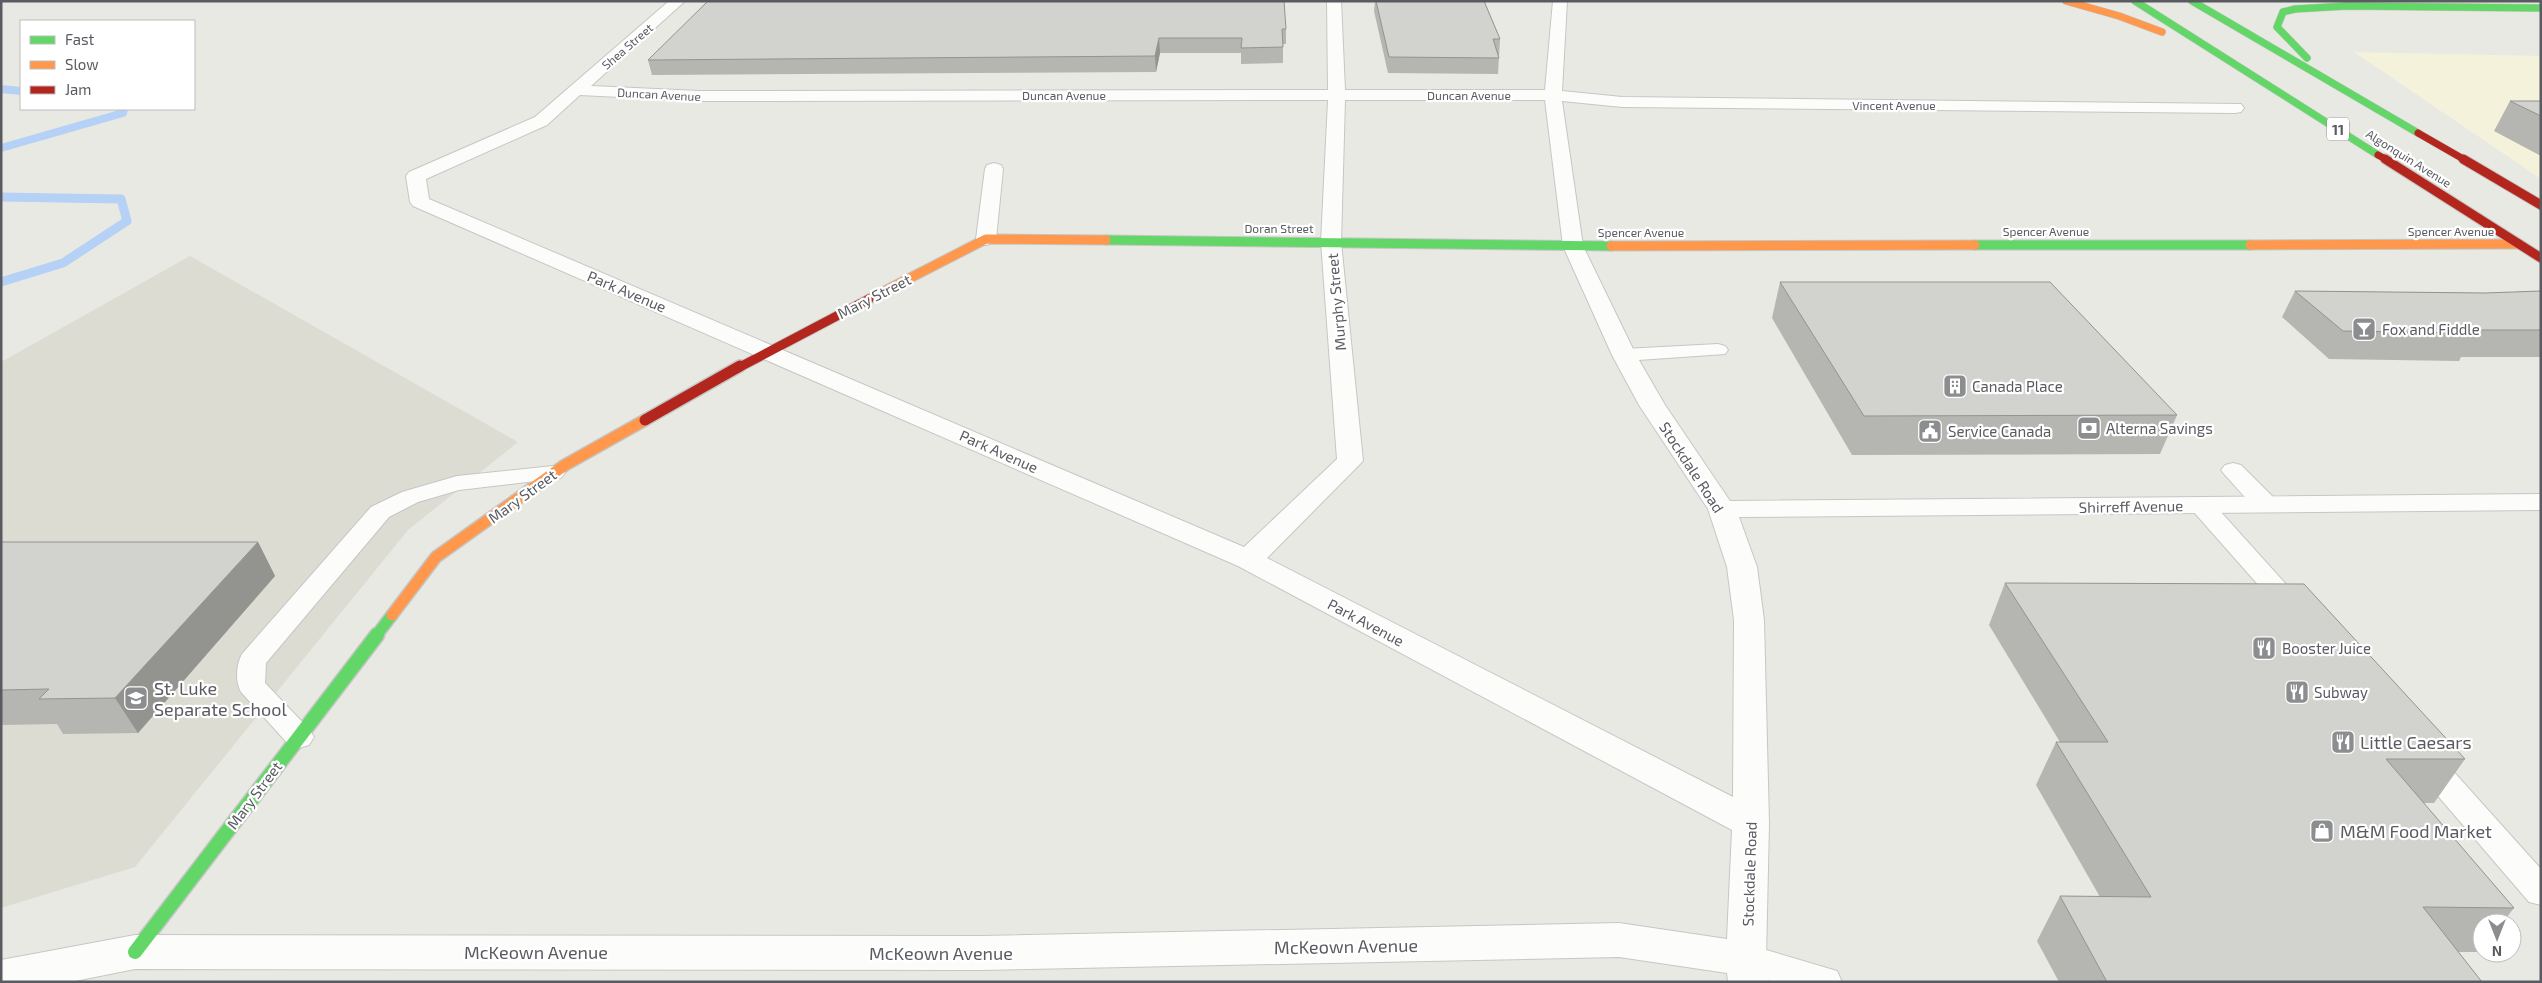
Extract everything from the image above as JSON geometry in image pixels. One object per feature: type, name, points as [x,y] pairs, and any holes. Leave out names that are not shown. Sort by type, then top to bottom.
[{"type":"main road","points":[[2066,1],[2119,16],[2223,57]]},
{"type":"main road","name":"Algonquin Avenue","points":[[2135,1],[2541,258]]},
{"type":"main road","name":"Algonquin Avenue","points":[[2192,1],[2332,84],[2536,199]]},
{"type":"main road","points":[[2417,1],[2541,6]]},
{"type":"main road","points":[[2470,1],[2541,6]]},
{"type":"main road","points":[[2524,1],[2541,6]]},
{"type":"main road","points":[[2332,84],[2277,27],[2283,12],[2317,7],[2541,6]]},
{"type":"main road","name":"Mary Street","points":[[134,952],[436,557],[553,473],[767,350],[986,239]]},
{"type":"main road","name":"Doran Street","points":[[986,239],[1573,246]]},
{"type":"main road","name":"Spencer Avenue","points":[[1573,246],[2519,244]]},
{"type":"street","name":"Shea Street","points":[[575,90],[678,1]]},
{"type":"street","name":"Murphy Street","points":[[1248,560],[1350,462],[1331,242],[1337,94],[1334,1]]},
{"type":"street","name":"Stockdale Road","points":[[1560,1],[1553,95],[1573,246],[1624,356],[1652,405],[1722,510],[1742,567],[1749,620],[1751,823],[1747,970]]},
{"type":"street","name":"Duncan Avenue","points":[[575,90],[700,96],[1553,95]]},
{"type":"street","name":"Park Avenue","points":[[575,90],[541,121],[416,176],[420,202],[767,350],[1248,560],[1751,823]]},
{"type":"street","name":"Vincent Avenue","points":[[1553,95],[1622,102],[2234,108]]},
{"type":"street","points":[[986,239],[994,169]]},
{"type":"street","name":"Shirreff Avenue","points":[[1722,510],[2541,502]]},
{"type":"street","name":"McKeown Avenue","points":[[1,978],[134,952],[983,953],[1619,940],[1747,970]]},
{"type":"lane","points":[[1624,356],[1718,350]]},
{"type":"lane","points":[[2233,470],[2267,504]]},
{"type":"lane","points":[[299,737],[251,685],[252,661],[380,512],[410,496],[457,483],[553,473]]},
{"type":"lane","points":[[2201,505],[2308,626]]},
{"type":"lane","points":[[2406,737],[2541,892]]},
{"type":"lane","points":[[1747,970],[1825,982]]},
{"type":"shaded area","points":[[2354,52],[2541,56],[2541,179]]},
{"type":"shaded area","name":"St. Luke Separate School","points":[[190,256],[518,442],[408,530],[135,867],[1,908],[1,362]]},
{"type":"building","points":[[708,1],[1284,1],[1286,29],[1282,29],[1283,47],[1241,48],[1242,38],[1159,38],[1155,56],[648,60]]},
{"type":"building","points":[[1376,1],[1484,1],[1500,39],[1493,39],[1499,58],[1389,57]]},
{"type":"building","points":[[2510,101],[2541,101],[2541,116]]},
{"type":"building","name":"Canada Place","points":[[1780,282],[2050,282],[2177,415],[1864,416]]},
{"type":"building","points":[[2295,291],[2485,293],[2541,291],[2541,330],[2470,330],[2475,333],[2343,331]]},
{"type":"building","points":[[1,542],[258,542],[115,698],[39,699],[49,689],[1,690]]},
{"type":"building","points":[[2005,583],[2304,584],[2465,759],[2386,759],[2514,908],[2423,907],[2482,982],[2107,982],[2060,896],[2151,897],[2056,742],[2108,742]]},
{"type":"waterway","points":[[1,89],[20,91]]},
{"type":"waterway","points":[[1,148],[123,113],[124,110]]},
{"type":"waterway","points":[[1,197],[121,199],[127,221],[63,263],[1,282]]},
{"type":"traffic: fast","points":[[2135,1],[2378,155]]},
{"type":"traffic: fast","points":[[2192,1],[2418,133]]},
{"type":"traffic: fast","points":[[2307,58],[2277,27],[2283,12],[2295,9],[2347,6],[2541,8]]},
{"type":"traffic: fast","points":[[1106,240],[1611,246]]},
{"type":"traffic: fast","points":[[1975,245],[2250,245]]},
{"type":"traffic: fast","points":[[135,952],[392,615]]},
{"type":"traffic: slow","points":[[2066,1],[2119,16],[2162,32]]},
{"type":"traffic: slow","points":[[869,299],[986,239],[1106,240]]},
{"type":"traffic: slow","points":[[2250,245],[2519,244]]},
{"type":"traffic: slow","points":[[1611,246],[1975,245]]},
{"type":"traffic: slow","points":[[392,615],[436,557],[565,465],[645,420]]},
{"type":"traffic: jam","points":[[2418,133],[2541,205]]},
{"type":"traffic: jam","points":[[2378,155],[2541,258]]},
{"type":"traffic: jam","points":[[645,420],[767,351],[869,299]]},
{"type":"place","name":"Fox and Fiddle","points":[[2364,329]]},
{"type":"place","name":"Canada Place","points":[[1955,386]]},
{"type":"place","name":"Alterna Savings","points":[[2089,428]]},
{"type":"place","name":"Service Canada","points":[[1930,431]]},
{"type":"place","name":"Booster Juice","points":[[2264,648]]},
{"type":"place","name":"Subway","points":[[2297,692]]},
{"type":"place","name":"St. Luke Separate School","points":[[136,698]]},
{"type":"place","name":"Little Caesars","points":[[2343,742]]},
{"type":"place","name":"M&M Food Market","points":[[2322,831]]}]
